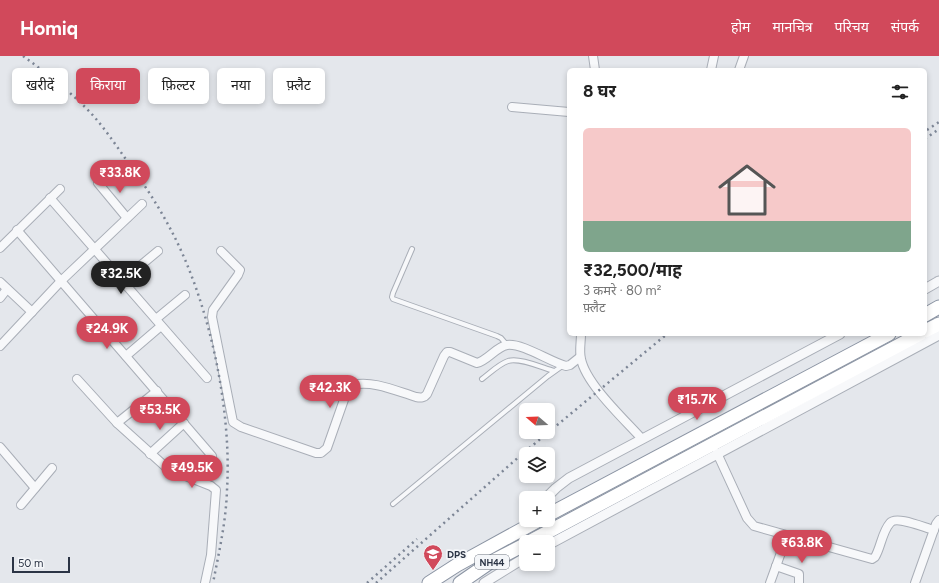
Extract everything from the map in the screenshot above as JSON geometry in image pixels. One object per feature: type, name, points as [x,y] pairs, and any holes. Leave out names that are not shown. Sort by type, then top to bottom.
[{"type":"highway","points":[[927,314],[939,307]]},
{"type":"highway","points":[[927,330],[939,324]]},
{"type":"highway","points":[[555,511],[885,336]]},
{"type":"highway","points":[[542,535],[916,336]]},
{"type":"highway","name":"NH44","points":[[429,583],[457,565],[526,527]]},
{"type":"highway","name":"NH44","points":[[461,583],[489,563],[519,548]]},
{"type":"street","points":[[593,56],[595,68]]},
{"type":"street","points":[[712,68],[714,56]]},
{"type":"street","points":[[740,68],[744,56]]},
{"type":"street","points":[[512,108],[567,112]]},
{"type":"street","points":[[98,183],[127,218]]},
{"type":"street","points":[[0,248],[16,230],[60,189]]},
{"type":"street","points":[[50,198],[207,378]]},
{"type":"street","points":[[0,346],[61,281],[142,204]]},
{"type":"street","points":[[16,230],[212,456]]},
{"type":"street","points":[[122,281],[158,251]]},
{"type":"street","points":[[221,251],[240,270],[213,310],[212,317],[233,422],[241,427],[316,453],[321,453],[327,448],[346,394],[352,385],[363,383],[372,384],[421,398],[427,394],[447,352],[454,352],[477,362],[485,359],[507,345],[520,347],[562,366],[570,365],[580,357]]},
{"type":"street","points":[[927,288],[939,281]]},
{"type":"street","points":[[0,282],[32,312]]},
{"type":"street","points":[[0,298],[7,289]]},
{"type":"street","points":[[156,319],[185,295]]},
{"type":"street","points":[[126,356],[161,326]]},
{"type":"street","points":[[555,541],[939,335]]},
{"type":"street","points":[[581,336],[580,357],[583,367],[594,386],[642,439]]},
{"type":"street","points":[[553,491],[570,478],[836,336]]},
{"type":"street","points":[[77,379],[117,423],[168,469],[211,486],[216,490],[211,555],[205,583]]},
{"type":"street","points":[[117,423],[157,391]]},
{"type":"street","points":[[150,454],[184,423]]},
{"type":"street","points":[[0,447],[35,488]]},
{"type":"street","points":[[717,454],[750,523],[759,528],[872,559],[875,557],[887,527],[893,520],[902,520],[934,530]]},
{"type":"street","points":[[21,505],[52,468]]},
{"type":"street","points":[[915,583],[939,520]]},
{"type":"street","points":[[510,536],[519,526]]},
{"type":"street","points":[[770,583],[787,536]]},
{"type":"street","points":[[484,583],[519,561]]},
{"type":"street","points":[[776,566],[799,574],[799,583]]},
{"type":"lane","points":[[412,249],[392,297],[497,336],[507,345]]},
{"type":"lane","points":[[482,378],[510,360],[518,360],[554,371]]},
{"type":"lane","points":[[393,504],[562,366]]},
{"type":"railway","points":[[23,56],[48,74],[71,94],[86,108],[107,132],[144,184],[161,211],[185,258],[207,322],[215,356],[226,425],[228,458],[227,490],[222,537],[213,583]]},
{"type":"railway","points":[[927,130],[939,122]]},
{"type":"railway","points":[[927,138],[939,129]]},
{"type":"railway","points":[[376,583],[521,455],[665,336]]},
{"type":"railway","points":[[367,583],[417,539]]},
{"type":"place","name":"DPS","points":[[433,571]]}]
